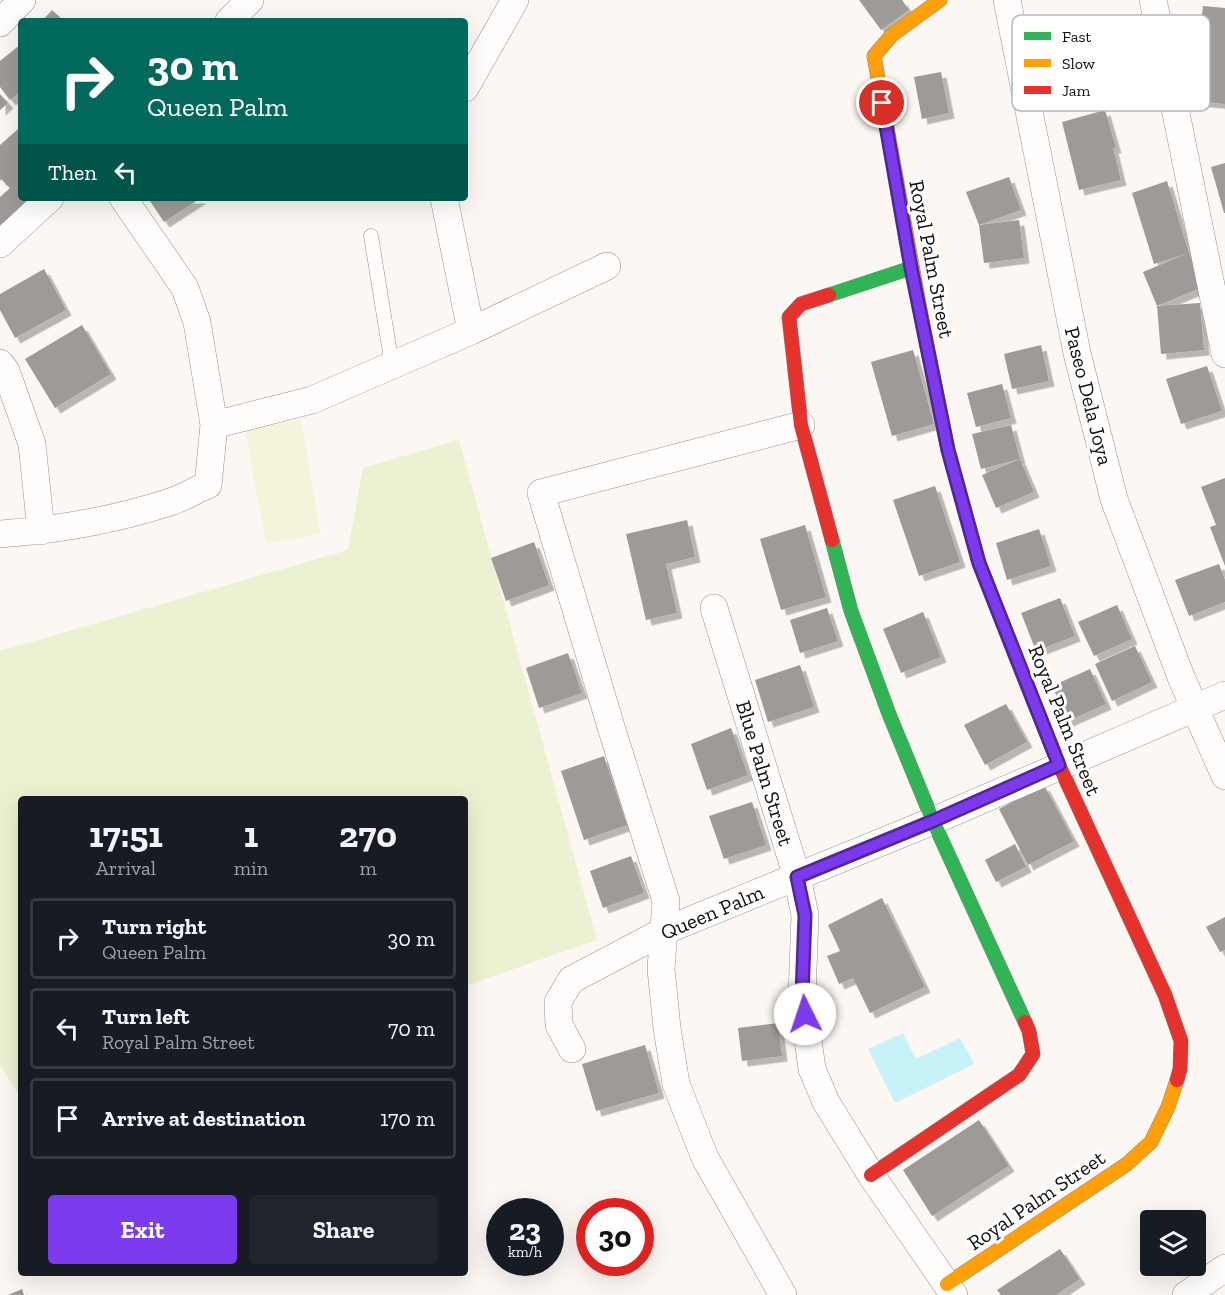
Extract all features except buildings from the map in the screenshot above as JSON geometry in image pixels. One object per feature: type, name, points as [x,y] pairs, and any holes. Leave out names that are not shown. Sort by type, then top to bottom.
[{"type":"street","points":[[0,23],[22,0]]},
{"type":"street","points":[[232,18],[250,0]]},
{"type":"street","points":[[468,83],[515,0]]},
{"type":"street","name":"Royal Palm Street","points":[[940,0],[892,35],[874,56],[911,268],[948,450],[979,563],[1059,765],[1165,995],[1181,1041],[1180,1069],[1168,1107],[1151,1142],[1127,1164],[950,1290]]},
{"type":"street","name":"Paseo Dela Joya","points":[[1007,0],[1012,25]]},
{"type":"street","name":"Paseo Dela Joya","points":[[1029,111],[1077,353],[1114,499],[1194,707],[1225,776]]},
{"type":"street","points":[[1178,111],[1225,354]]},
{"type":"street","points":[[0,244],[47,201]]},
{"type":"street","points":[[0,534],[41,531],[100,520],[171,502],[208,484],[214,425],[197,322],[185,288],[125,201]]},
{"type":"street","points":[[445,201],[471,331]]},
{"type":"street","points":[[214,425],[312,400],[471,331],[607,266]]},
{"type":"street","points":[[871,1175],[1019,1075],[1033,1054],[1029,1031],[933,821],[889,714],[851,611],[801,425],[789,317],[801,304],[911,268]]},
{"type":"street","points":[[0,363],[6,371],[32,444],[41,531]]},
{"type":"street","points":[[783,1295],[705,1158],[676,1084],[661,969],[666,902],[542,493],[801,425]]},
{"type":"street","name":"Blue Palm Street","points":[[714,608],[797,877],[805,915],[802,996],[812,1069],[825,1102],[871,1175],[950,1290]]},
{"type":"street","name":"Queen Palm","points":[[572,1049],[559,1025],[558,1002],[571,981],[664,931],[933,821],[1225,695]]},
{"type":"street","points":[[1186,1295],[1225,1268]]},
{"type":"lane","points":[[371,236],[393,365]]},
{"type":"green space","points":[[301,420],[321,534],[266,544],[245,430]]},
{"type":"green space","points":[[459,440],[597,940],[468,985],[468,796],[18,796],[18,1094],[0,1064],[0,651],[348,550],[363,468]]},
{"type":"water","points":[[903,1033],[916,1059],[960,1038],[974,1064],[895,1103],[868,1049]]},
{"type":"traffic: fast","points":[[829,295],[911,268]]},
{"type":"traffic: fast","points":[[923,326],[948,450],[979,563],[1017,660]]},
{"type":"traffic: fast","points":[[832,540],[851,611],[889,714],[933,821],[1025,1022]]},
{"type":"traffic: slow","points":[[923,326],[874,56],[892,35],[940,0]]},
{"type":"traffic: slow","points":[[947,1284],[1127,1164],[1151,1142],[1168,1107],[1177,1080]]},
{"type":"traffic: jam","points":[[829,295],[801,304],[789,317],[801,425],[832,540]]},
{"type":"traffic: jam","points":[[1017,660],[1059,765],[1165,995],[1181,1041],[1180,1069],[1177,1080]]},
{"type":"traffic: jam","points":[[871,1175],[1019,1075],[1033,1054],[1025,1022]]},
{"type":"route","points":[[805,1014],[802,996],[805,915],[797,877],[933,821],[1059,765],[979,563],[948,450],[911,268],[882,103]]}]
